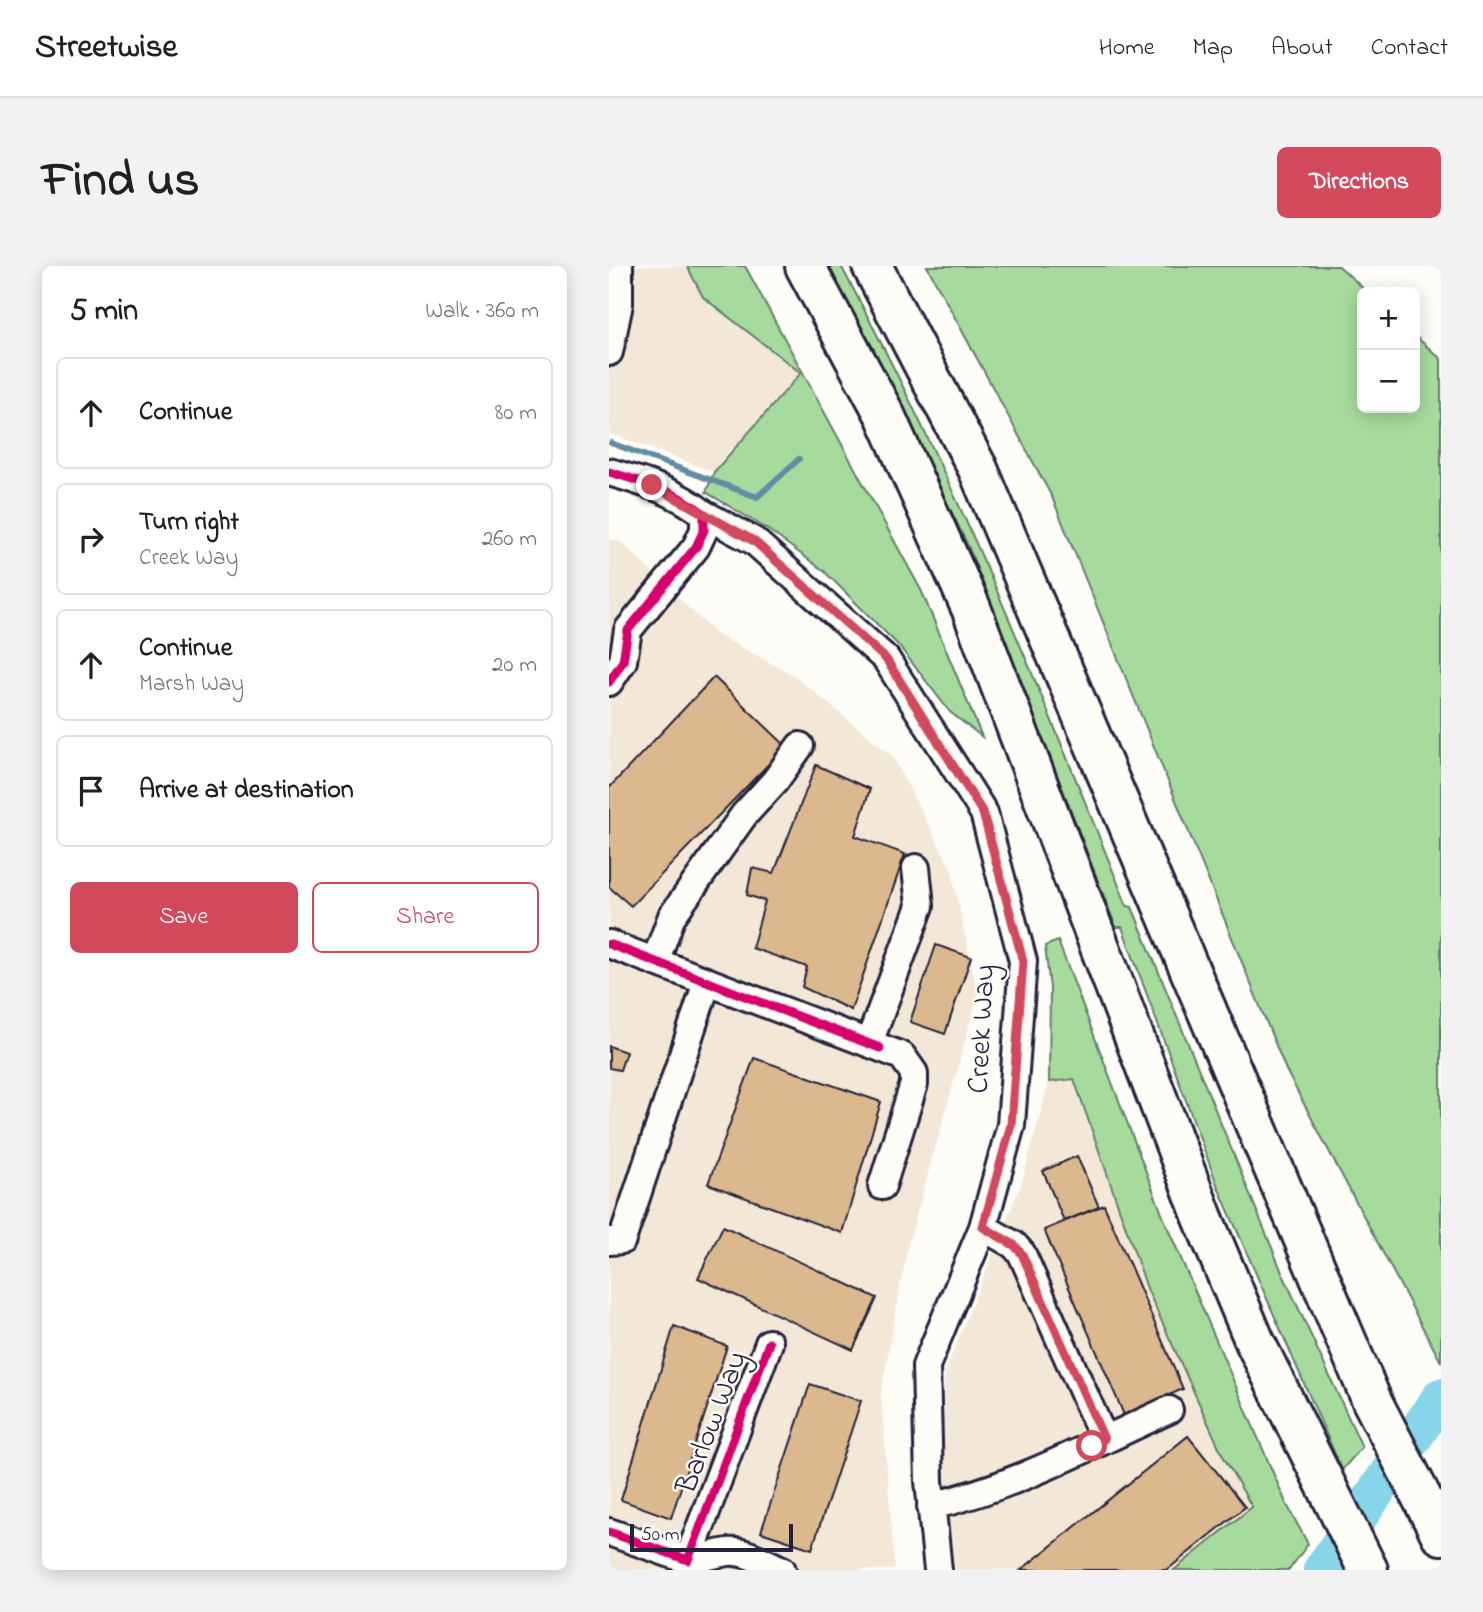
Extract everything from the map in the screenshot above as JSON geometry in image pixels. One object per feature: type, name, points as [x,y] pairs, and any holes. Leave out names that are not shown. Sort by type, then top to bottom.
[{"type":"highway","points":[[805,266],[885,415],[971,608],[1203,1218],[1255,1342],[1368,1570]]},
{"type":"highway","points":[[872,266],[978,469],[1372,1401],[1441,1535]]},
{"type":"street","points":[[609,352],[619,304],[619,266]]},
{"type":"street","name":"Creek Way","points":[[609,472],[652,485],[687,501],[704,514],[754,541],[886,659],[983,813],[1023,961],[1011,1125],[983,1227],[926,1366],[931,1506],[938,1570]]},
{"type":"street","points":[[609,682],[623,661],[619,634],[696,547],[704,530],[704,514]]},
{"type":"street","points":[[655,962],[672,916],[744,815],[800,746]]},
{"type":"street","points":[[875,1046],[920,906],[916,868]]},
{"type":"street","points":[[609,944],[902,1056],[914,1073],[907,1112],[882,1186]]},
{"type":"street","points":[[609,1241],[622,1240],[676,1035],[707,982]]},
{"type":"street","points":[[983,1227],[1014,1245],[1022,1254],[1104,1439]]},
{"type":"street","name":"Barlow Way","points":[[688,1560],[769,1343]]},
{"type":"street","points":[[931,1506],[983,1494],[1036,1473],[1169,1410]]},
{"type":"street","points":[[609,1532],[688,1560],[731,1552],[782,1570]]},
{"type":"shaded area","points":[[609,266],[687,266],[703,297],[801,373],[714,472],[609,433]]},
{"type":"shaded area","points":[[609,539],[621,542],[717,635],[794,675],[893,757],[951,868],[978,995],[908,1245],[881,1392],[895,1570],[609,1570]]},
{"type":"shaded area","points":[[1073,1079],[1148,1291],[1223,1456],[1252,1507],[1174,1570],[955,1570],[941,1470],[945,1372],[1022,1182],[1049,1082]]},
{"type":"green space","points":[[687,266],[745,266],[922,592],[982,737],[950,712],[899,646],[824,571],[767,529],[706,492],[714,472],[801,373],[703,297]]},
{"type":"green space","points":[[828,266],[841,266],[882,344],[957,502],[1028,662],[1127,906],[1132,907],[1281,1270],[1362,1447],[1342,1470],[1218,1187],[1122,927],[1116,927],[969,548],[867,337]]},
{"type":"green space","points":[[927,266],[1339,266],[1362,287],[1357,287],[1357,413],[1420,413],[1420,340],[1441,359],[1441,1362],[1286,1070],[1052,497]]},
{"type":"green space","points":[[1058,941],[1164,1219],[1286,1503],[1308,1544],[1289,1570],[1174,1570],[1252,1507],[1223,1456],[1148,1291],[1074,1079],[1049,1082],[1050,988],[1045,946]]},
{"type":"building","points":[[714,677],[786,746],[631,906],[609,887],[609,788]]},
{"type":"building","points":[[816,765],[870,789],[855,836],[905,854],[851,1010],[802,987],[807,967],[752,948],[765,901],[747,895],[752,868],[774,873]]},
{"type":"building","points":[[936,945],[971,957],[945,1034],[910,1022]]},
{"type":"building","points":[[609,1046],[626,1052],[620,1070],[609,1068]]},
{"type":"building","points":[[754,1058],[881,1102],[842,1233],[708,1184]]},
{"type":"building","points":[[1077,1156],[1099,1207],[1064,1221],[1043,1171]]},
{"type":"building","points":[[1104,1205],[1183,1389],[1124,1415],[1044,1230]]},
{"type":"building","points":[[723,1226],[877,1298],[853,1350],[698,1278]]},
{"type":"building","points":[[674,1326],[727,1346],[671,1518],[621,1500]]},
{"type":"building","points":[[810,1384],[861,1401],[812,1549],[761,1532]]},
{"type":"building","points":[[1188,1436],[1245,1507],[1167,1570],[1021,1570]]},
{"type":"waterway","points":[[611,443],[757,497],[799,459]]},
{"type":"waterway","points":[[1322,1570],[1441,1397]]},
{"type":"cycle path","points":[[609,472],[671,493],[704,514],[704,530],[696,547],[628,630],[623,661],[609,682]]},
{"type":"cycle path","points":[[609,944],[880,1048]]},
{"type":"cycle path","points":[[609,1532],[688,1560],[769,1343]]},
{"type":"route","points":[[652,485],[687,501],[704,514],[754,541],[886,659],[983,813],[1023,961],[1011,1125],[983,1227],[1014,1245],[1035,1278],[1104,1439],[1092,1446]]}]
